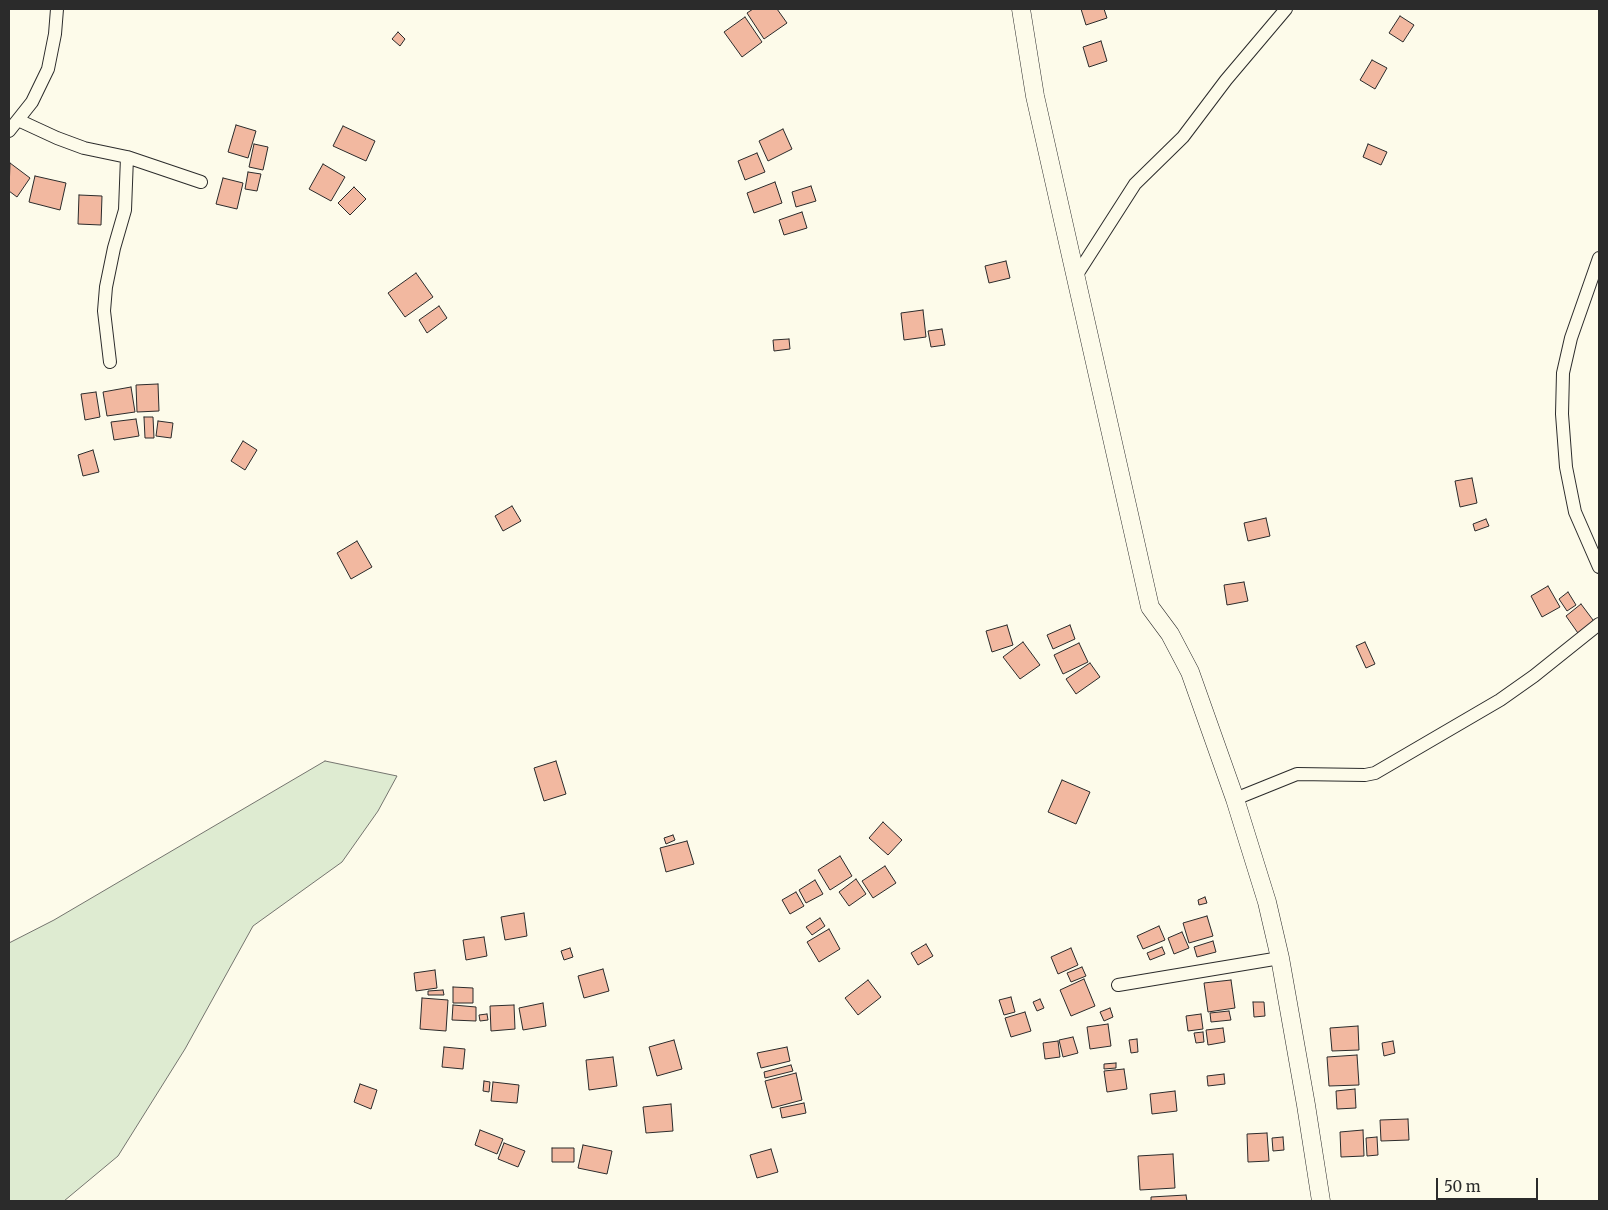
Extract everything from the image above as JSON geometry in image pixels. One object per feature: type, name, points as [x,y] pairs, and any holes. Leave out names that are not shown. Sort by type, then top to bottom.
[{"type":"main road","points":[[1020,9],[1035,96],[1150,607],[1170,634],[1190,672],[1235,799],[1267,902],[1280,958],[1321,1201]]},
{"type":"street","points":[[9,131],[32,102],[48,69],[55,34],[57,9]]},
{"type":"street","points":[[1076,276],[1135,184],[1183,137],[1226,80],[1286,9]]},
{"type":"street","points":[[18,120],[84,148],[127,157],[201,182]]},
{"type":"street","points":[[110,362],[104,311],[106,287],[114,248],[125,210],[127,157]]},
{"type":"street","points":[[1599,258],[1571,338],[1563,373],[1562,414],[1566,467],[1575,512],[1599,567]]},
{"type":"street","points":[[1235,799],[1296,774],[1364,775],[1375,773],[1500,700],[1534,676],[1599,624]]},
{"type":"street","points":[[1118,985],[1280,958]]},
{"type":"green space","points":[[325,761],[397,776],[378,811],[342,862],[253,926],[185,1049],[118,1156],[64,1201],[9,1201],[9,943],[54,920]]},
{"type":"building","points":[[753,9],[777,9],[787,23],[764,39],[747,13]]},
{"type":"building","points":[[1081,9],[1104,9],[1107,18],[1086,25]]},
{"type":"building","points":[[1400,16],[1414,25],[1403,42],[1389,33]]},
{"type":"building","points":[[745,17],[762,42],[742,57],[724,32]]},
{"type":"building","points":[[398,32],[405,39],[400,46],[392,39]]},
{"type":"building","points":[[1101,41],[1107,61],[1089,67],[1083,47]]},
{"type":"building","points":[[1372,60],[1387,68],[1375,89],[1360,80]]},
{"type":"building","points":[[236,125],[256,131],[248,158],[228,152]]},
{"type":"building","points":[[343,126],[375,141],[366,161],[333,146]]},
{"type":"building","points":[[783,129],[792,149],[768,161],[759,141]]},
{"type":"building","points":[[254,144],[268,147],[263,170],[249,167]]},
{"type":"building","points":[[1368,144],[1387,152],[1381,165],[1363,157]]},
{"type":"building","points":[[757,153],[765,172],[745,180],[738,161]]},
{"type":"building","points":[[10,163],[30,178],[17,197],[9,191]]},
{"type":"building","points":[[323,164],[345,177],[331,201],[309,189]]},
{"type":"building","points":[[248,172],[261,174],[257,191],[245,189]]},
{"type":"building","points":[[35,176],[66,183],[60,210],[29,202]]},
{"type":"building","points":[[223,178],[243,183],[237,209],[216,204]]},
{"type":"building","points":[[775,182],[782,203],[754,213],[747,193]]},
{"type":"building","points":[[811,186],[816,201],[796,207],[792,192]]},
{"type":"building","points":[[354,187],[366,199],[350,215],[338,203]]},
{"type":"building","points":[[79,195],[102,196],[101,225],[78,224]]},
{"type":"building","points":[[802,212],[807,228],[784,235],[779,220]]},
{"type":"building","points":[[1006,261],[1010,278],[989,283],[985,266]]},
{"type":"building","points":[[416,273],[433,297],[405,317],[388,293]]},
{"type":"building","points":[[439,306],[447,318],[427,333],[419,320]]},
{"type":"building","points":[[923,310],[926,337],[904,340],[901,313]]},
{"type":"building","points":[[942,329],[945,345],[931,347],[928,331]]},
{"type":"building","points":[[789,339],[790,349],[774,351],[773,340]]},
{"type":"building","points":[[158,384],[159,411],[137,412],[136,385]]},
{"type":"building","points":[[131,387],[135,412],[107,416],[103,392]]},
{"type":"building","points":[[96,392],[100,417],[85,420],[81,394]]},
{"type":"building","points":[[144,417],[153,417],[154,438],[145,438]]},
{"type":"building","points":[[136,419],[139,436],[114,440],[111,422]]},
{"type":"building","points":[[158,421],[173,423],[171,438],[156,436]]},
{"type":"building","points":[[243,441],[257,450],[245,470],[231,461]]},
{"type":"building","points":[[93,450],[99,472],[83,476],[78,455]]},
{"type":"building","points":[[1472,478],[1477,503],[1460,507],[1455,481]]},
{"type":"building","points":[[512,506],[521,521],[503,531],[495,516]]},
{"type":"building","points":[[1266,518],[1270,536],[1248,541],[1244,523]]},
{"type":"building","points":[[1486,519],[1489,526],[1475,531],[1473,524]]},
{"type":"building","points":[[357,541],[372,567],[351,579],[337,553]]},
{"type":"building","points":[[1244,582],[1248,601],[1227,605],[1224,585]]},
{"type":"building","points":[[1548,586],[1560,607],[1542,617],[1531,596]]},
{"type":"building","points":[[1568,592],[1576,605],[1567,611],[1559,599]]},
{"type":"building","points":[[1581,604],[1596,624],[1580,636],[1566,616]]},
{"type":"building","points":[[1007,625],[1013,645],[992,652],[986,631]]},
{"type":"building","points":[[1070,625],[1075,639],[1053,649],[1047,635]]},
{"type":"building","points":[[1023,642],[1040,665],[1020,679],[1003,657]]},
{"type":"building","points":[[1365,642],[1375,664],[1366,668],[1356,646]]},
{"type":"building","points":[[1079,643],[1088,662],[1063,674],[1054,655]]},
{"type":"building","points":[[1090,663],[1100,677],[1076,694],[1066,679]]},
{"type":"building","points":[[556,761],[566,794],[544,801],[534,768]]},
{"type":"building","points":[[1062,780],[1090,792],[1076,824],[1048,812]]},
{"type":"building","points":[[883,822],[902,840],[888,855],[869,838]]},
{"type":"building","points":[[673,835],[675,840],[666,844],[664,838]]},
{"type":"building","points":[[687,841],[694,864],[666,872],[660,848]]},
{"type":"building","points":[[840,856],[852,876],[830,890],[818,870]]},
{"type":"building","points":[[885,866],[896,883],[873,898],[862,881]]},
{"type":"building","points":[[856,879],[866,894],[849,906],[839,892]]},
{"type":"building","points":[[815,880],[823,894],[806,903],[799,890]]},
{"type":"building","points":[[796,892],[804,906],[790,914],[782,900]]},
{"type":"building","points":[[1205,897],[1207,903],[1199,905],[1198,900]]},
{"type":"building","points":[[524,913],[527,936],[505,940],[501,917]]},
{"type":"building","points":[[1207,916],[1213,936],[1189,943],[1183,923]]},
{"type":"building","points":[[820,918],[825,926],[812,935],[806,927]]},
{"type":"building","points":[[1159,926],[1165,940],[1143,949],[1137,936]]},
{"type":"building","points":[[829,929],[840,949],[819,962],[807,942]]},
{"type":"building","points":[[1182,932],[1189,948],[1174,954],[1168,938]]},
{"type":"building","points":[[484,937],[487,956],[466,960],[463,940]]},
{"type":"building","points":[[1213,941],[1216,952],[1197,957],[1194,947]]},
{"type":"building","points":[[926,944],[933,956],[918,965],[911,953]]},
{"type":"building","points":[[1162,947],[1165,954],[1150,960],[1147,953]]},
{"type":"building","points":[[570,948],[573,957],[564,960],[561,951]]},
{"type":"building","points":[[1071,948],[1078,965],[1058,974],[1051,957]]},
{"type":"building","points":[[1082,967],[1086,976],[1071,982],[1067,973]]},
{"type":"building","points":[[603,969],[609,991],[584,998],[578,976]]},
{"type":"building","points":[[435,970],[437,988],[416,991],[414,973]]},
{"type":"building","points":[[1084,979],[1095,1006],[1071,1016],[1060,990]]},
{"type":"building","points":[[868,980],[881,997],[858,1015],[845,998]]},
{"type":"building","points":[[1231,980],[1235,1008],[1208,1012],[1204,983]]},
{"type":"building","points":[[453,987],[473,988],[473,1003],[453,1003]]},
{"type":"building","points":[[443,990],[444,995],[428,995],[428,991]]},
{"type":"building","points":[[1011,997],[1015,1012],[1004,1015],[999,1000]]},
{"type":"building","points":[[422,998],[448,1000],[446,1031],[420,1029]]},
{"type":"building","points":[[1040,999],[1044,1008],[1037,1011],[1033,1002]]},
{"type":"building","points":[[1253,1002],[1264,1002],[1265,1016],[1254,1017]]},
{"type":"building","points":[[543,1003],[546,1026],[523,1030],[519,1008]]},
{"type":"building","points":[[453,1005],[476,1007],[476,1021],[452,1020]]},
{"type":"building","points":[[514,1005],[515,1029],[491,1031],[490,1006]]},
{"type":"building","points":[[1110,1008],[1113,1017],[1104,1021],[1100,1012]]},
{"type":"building","points":[[1229,1011],[1231,1020],[1211,1022],[1210,1013]]},
{"type":"building","points":[[1025,1012],[1031,1031],[1011,1037],[1005,1018]]},
{"type":"building","points":[[487,1014],[488,1020],[480,1021],[479,1015]]},
{"type":"building","points":[[1201,1014],[1203,1029],[1188,1031],[1186,1016]]},
{"type":"building","points":[[1108,1024],[1111,1046],[1090,1049],[1087,1027]]},
{"type":"building","points":[[1358,1026],[1359,1050],[1332,1051],[1330,1028]]},
{"type":"building","points":[[1223,1028],[1225,1042],[1208,1045],[1206,1030]]},
{"type":"building","points":[[1203,1032],[1204,1042],[1196,1043],[1194,1033]]},
{"type":"building","points":[[1073,1037],[1078,1053],[1063,1057],[1059,1040]]},
{"type":"building","points":[[1137,1039],[1138,1052],[1131,1053],[1129,1040]]},
{"type":"building","points":[[674,1040],[682,1069],[657,1076],[649,1047]]},
{"type":"building","points":[[1058,1041],[1060,1057],[1045,1059],[1043,1043]]},
{"type":"building","points":[[1393,1041],[1395,1053],[1384,1056],[1382,1043]]},
{"type":"building","points":[[444,1047],[465,1049],[463,1069],[442,1067]]},
{"type":"building","points":[[787,1047],[790,1061],[761,1068],[757,1053]]},
{"type":"building","points":[[1357,1055],[1359,1085],[1329,1086],[1327,1057]]},
{"type":"building","points":[[613,1057],[617,1086],[589,1090],[586,1060]]},
{"type":"building","points":[[1116,1063],[1116,1068],[1104,1069],[1104,1064]]},
{"type":"building","points":[[791,1065],[793,1071],[765,1078],[764,1072]]},
{"type":"building","points":[[1124,1069],[1127,1089],[1107,1092],[1104,1071]]},
{"type":"building","points":[[796,1073],[802,1100],[772,1108],[765,1081]]},
{"type":"building","points":[[1224,1074],[1225,1084],[1208,1086],[1207,1076]]},
{"type":"building","points":[[484,1081],[490,1082],[489,1092],[483,1091]]},
{"type":"building","points":[[493,1082],[519,1085],[517,1103],[491,1101]]},
{"type":"building","points":[[360,1084],[377,1090],[371,1109],[354,1102]]},
{"type":"building","points":[[1355,1089],[1356,1108],[1337,1109],[1336,1091]]},
{"type":"building","points":[[1175,1091],[1177,1111],[1152,1114],[1150,1094]]},
{"type":"building","points":[[804,1103],[806,1113],[782,1118],[780,1108]]},
{"type":"building","points":[[671,1104],[673,1131],[646,1133],[643,1107]]},
{"type":"building","points":[[1408,1119],[1409,1140],[1381,1141],[1380,1120]]},
{"type":"building","points":[[480,1130],[503,1139],[497,1154],[475,1145]]},
{"type":"building","points":[[1363,1130],[1364,1156],[1341,1157],[1340,1132]]},
{"type":"building","points":[[1267,1133],[1269,1161],[1248,1162],[1247,1134]]},
{"type":"building","points":[[1283,1137],[1284,1150],[1273,1151],[1272,1138]]},
{"type":"building","points":[[1377,1137],[1378,1155],[1367,1156],[1366,1138]]},
{"type":"building","points":[[504,1143],[525,1151],[518,1167],[498,1159]]},
{"type":"building","points":[[583,1145],[612,1151],[607,1174],[578,1168]]},
{"type":"building","points":[[552,1148],[574,1148],[574,1162],[552,1162]]},
{"type":"building","points":[[771,1149],[778,1172],[757,1178],[750,1155]]},
{"type":"building","points":[[1173,1154],[1175,1188],[1140,1190],[1138,1156]]},
{"type":"building","points":[[1186,1195],[1187,1201],[1151,1201],[1151,1197]]}]
